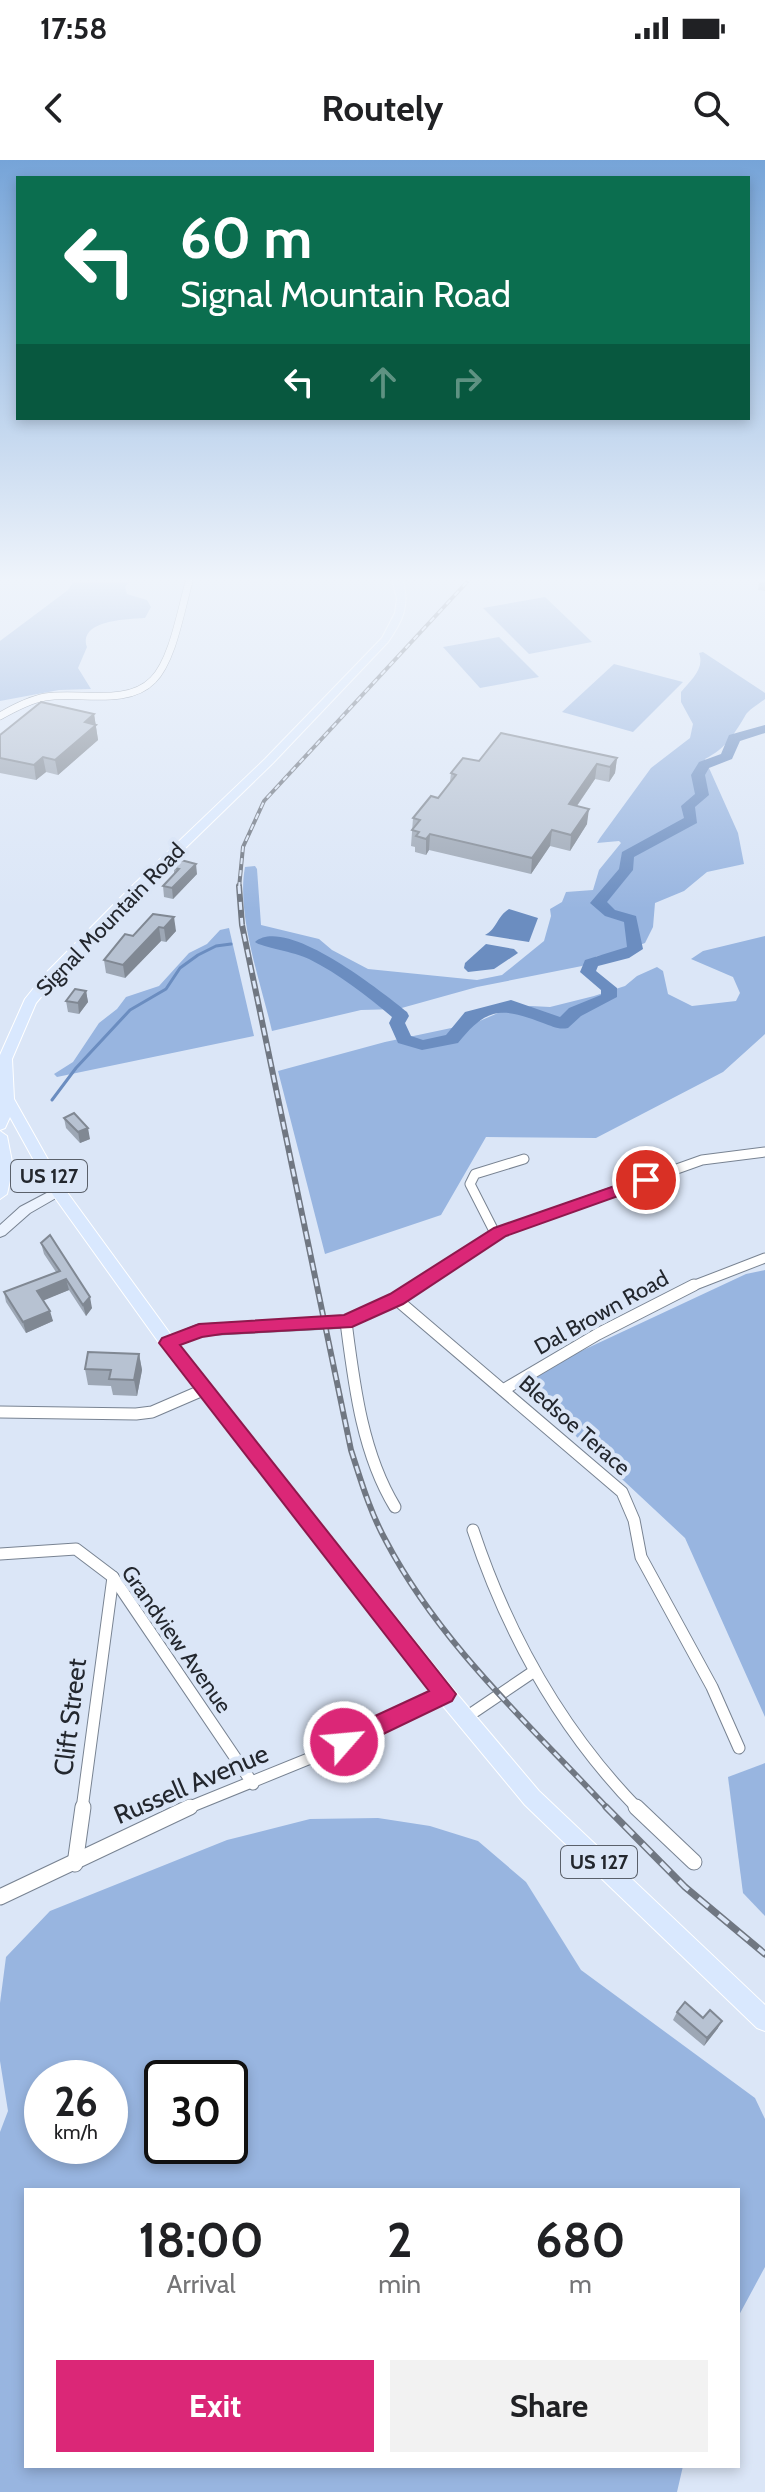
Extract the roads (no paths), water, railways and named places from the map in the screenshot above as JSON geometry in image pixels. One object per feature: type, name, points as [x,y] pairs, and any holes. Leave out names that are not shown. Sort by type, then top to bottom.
[{"type":"main road","name":"Signal Mountain Road","points":[[336,691],[269,761],[115,909],[30,1002],[5,1059],[8,1103],[58,1191],[168,1343],[445,1694],[532,1798],[765,2020]]},
{"type":"main road","points":[[0,1125],[8,1103]]},
{"type":"main road","points":[[0,1136],[6,1167],[0,1194]]},
{"type":"main road","points":[[0,1232],[25,1210],[58,1191]]},
{"type":"street","points":[[0,716],[47,696],[126,691]]},
{"type":"street","points":[[168,1343],[199,1330],[346,1322],[396,1299],[496,1235],[549,1212],[702,1160],[765,1152]]},
{"type":"street","points":[[496,1235],[470,1184],[475,1174],[524,1159]]},
{"type":"street","name":"Dal Brown Road","points":[[503,1390],[638,1309],[722,1272],[765,1258]]},
{"type":"street","name":"Bledsoe Terace","points":[[396,1299],[622,1492],[634,1520],[641,1557],[712,1687],[739,1748]]},
{"type":"street","points":[[346,1322],[350,1358],[378,1474],[386,1496],[395,1507]]},
{"type":"street","points":[[0,1412],[136,1414],[152,1412],[203,1390]]},
{"type":"street","points":[[473,1530],[486,1574],[533,1672],[590,1757],[655,1830],[694,1862]]},
{"type":"street","name":"Grandview Avenue","points":[[0,1554],[76,1549],[113,1577],[253,1784]]},
{"type":"street","name":"Clift Street","points":[[75,1864],[113,1577]]},
{"type":"street","points":[[465,1718],[533,1672]]},
{"type":"street","name":"Russell Avenue","points":[[0,1897],[75,1864],[151,1823],[253,1784],[445,1694]]},
{"type":"waterway","points":[[263,942],[298,948],[336,967],[401,1016],[397,1023],[404,1039],[422,1045],[452,1039],[471,1016],[511,1005],[562,1024],[575,1012],[609,997],[609,988],[588,972],[591,963],[635,949],[631,919],[610,913],[598,903],[626,870],[627,855],[692,820],[688,806],[702,795],[698,775],[704,765],[727,756],[734,738],[765,729]]},
{"type":"waterway","points":[[52,1100],[76,1068],[130,1010],[166,989],[180,968],[198,955],[216,946],[231,944]]},
{"type":"railway","points":[[239,887],[243,847],[264,801],[366,691]]},
{"type":"railway","points":[[239,887],[242,925],[351,1450],[371,1508],[386,1541],[432,1615],[488,1682],[608,1809]]},
{"type":"railway","points":[[606,1807],[685,1887],[765,1954]]}]
